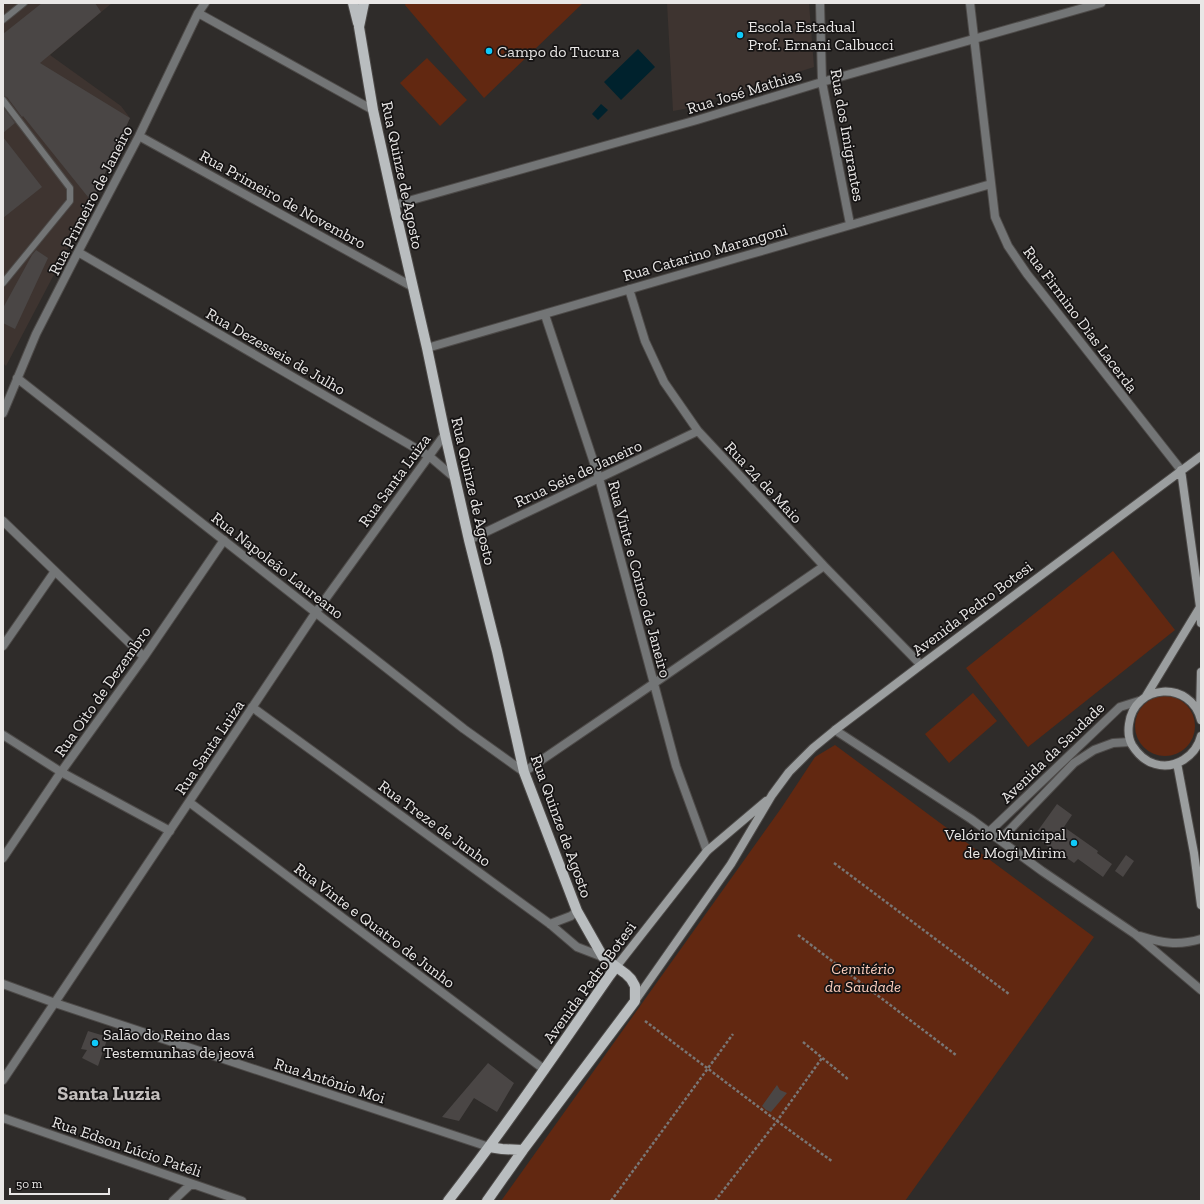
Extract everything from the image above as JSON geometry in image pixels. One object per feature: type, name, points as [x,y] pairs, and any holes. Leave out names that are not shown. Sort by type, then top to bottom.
[{"type":"main road","points":[[353,3],[358,27]]},
{"type":"main road","name":"Rua Quinze de Agosto","points":[[364,3],[358,27],[373,110],[469,540],[497,651],[524,772],[577,911],[604,957],[631,979],[634,986],[635,1001]]},
{"type":"main road","name":"Avenida Pedro Botesi","points":[[487,1201],[523,1150],[635,1001],[731,864],[772,796],[789,772],[813,748],[835,730],[1201,456]]},
{"type":"main road","points":[[1181,470],[1200,606],[1201,623]]},
{"type":"main road","points":[[1146,696],[1200,606]]},
{"type":"main road","points":[[1200,718],[1201,672]]},
{"type":"main road","points":[[1200,718],[1193,704],[1184,696],[1171,691],[1158,691],[1146,696],[1134,708],[1129,718],[1128,730],[1130,742],[1136,752],[1155,764],[1166,766],[1178,763],[1187,758],[1200,742],[1201,736]]},
{"type":"main road","points":[[1178,763],[1194,853],[1201,905]]},
{"type":"main road","name":"Avenida Pedro Botesi","points":[[448,1201],[545,1070],[610,975],[707,851],[772,796]]},
{"type":"main road","points":[[489,1147],[502,1150],[523,1150]]},
{"type":"street","name":"Rua Primeiro de Janeiro","points":[[3,413],[36,334],[139,136],[198,13],[205,3]]},
{"type":"street","name":"Rua dos Imigrantes","points":[[820,3],[822,82],[850,224]]},
{"type":"street","name":"Rua Firmino Dias Lacerda","points":[[970,3],[995,217],[1008,246],[1026,274],[1181,470]]},
{"type":"street","name":"Rua José Mathias","points":[[394,205],[697,120],[822,82],[1101,3]]},
{"type":"street","points":[[198,13],[373,110]]},
{"type":"street","name":"Rua Primeiro de Novembro","points":[[139,136],[413,287]]},
{"type":"street","name":"Rua Catarino Marangoni","points":[[427,348],[545,315],[850,224],[991,184]]},
{"type":"street","name":"Rua Dezesseis de Julho","points":[[78,252],[429,456],[456,479]]},
{"type":"street","name":"Rua 24 de Maio","points":[[629,289],[645,341],[664,382],[698,431],[824,566],[921,665]]},
{"type":"street","name":"Rua Vinte e Coinco de Janeiro","points":[[545,315],[599,478],[676,766],[707,851]]},
{"type":"street","name":"Rua Napoleão Laureano","points":[[17,378],[464,729],[524,772]]},
{"type":"street","name":"Rrua Seis de Janeiro","points":[[469,540],[698,431]]},
{"type":"street","name":"Rua Santa Luiza","points":[[3,1080],[316,612],[445,434]]},
{"type":"street","points":[[3,520],[144,656]]},
{"type":"street","name":"Rua Oito de Dezembro","points":[[3,858],[61,772],[144,656],[224,540]]},
{"type":"street","points":[[524,772],[824,566]]},
{"type":"street","points":[[3,646],[55,570]]},
{"type":"street","name":"Avenida da Saudade","points":[[989,832],[1120,707],[1140,701]]},
{"type":"street","name":"Rua Treze de Junho","points":[[252,707],[550,924],[577,947],[604,957]]},
{"type":"street","points":[[835,730],[989,832],[1042,871],[1135,934],[1201,990]]},
{"type":"street","points":[[3,735],[61,772],[170,831]]},
{"type":"street","name":"Avenida da Saudade","points":[[1000,840],[1074,763],[1094,750],[1113,743],[1130,742]]},
{"type":"street","name":"Rua Vinte e Quatro de Junho","points":[[189,802],[545,1070]]},
{"type":"street","points":[[550,924],[571,916],[577,911]]},
{"type":"street","points":[[1135,934],[1156,941],[1172,944],[1191,942],[1201,939]]},
{"type":"street","name":"Rua Antônio Moi","points":[[3,984],[55,1003],[489,1147]]},
{"type":"street","name":"Rua Edson Lúcio Patéli","points":[[3,1118],[242,1201]]},
{"type":"street","points":[[173,1201],[192,1184]]},
{"type":"lane","points":[[3,20],[24,3]]},
{"type":"lane","points":[[3,100],[70,188],[70,201],[3,283]]},
{"type":"path","points":[[834,863],[1009,994]]},
{"type":"path","points":[[798,935],[956,1055]]},
{"type":"path","points":[[645,1021],[833,1162]]},
{"type":"path","points":[[611,1201],[733,1034]]},
{"type":"path","points":[[803,1042],[849,1080]]},
{"type":"path","points":[[715,1201],[777,1121],[822,1058]]},
{"type":"shaded area","points":[[3,3],[112,3],[50,55],[121,106],[130,118],[92,202],[6,366],[3,363]]},
{"type":"shaded area","name":"Escola Estadual Prof. Ernani Calbucci","points":[[667,3],[809,3],[814,67],[684,109],[673,111]]},
{"type":"green space","name":"Campo do Tucura","points":[[406,3],[583,3],[484,98],[405,5]]},
{"type":"green space","points":[[427,58],[467,100],[440,126],[400,83]]},
{"type":"green space","points":[[1113,551],[1175,630],[1028,747],[966,668]]},
{"type":"green space","points":[[973,693],[997,721],[949,763],[925,734]]},
{"type":"green space","points":[[1165,696],[1182,701],[1190,709],[1195,726],[1190,743],[1182,751],[1165,756],[1148,751],[1140,743],[1135,726],[1140,709],[1148,701]]},
{"type":"green space","name":"Cemitério da Saudade","points":[[835,745],[1094,937],[905,1201],[501,1201],[782,807],[815,757]]},
{"type":"water","points":[[638,49],[655,67],[621,100],[604,82]]},
{"type":"water","points":[[601,104],[608,110],[598,120],[592,114]]},
{"type":"building","points":[[42,3],[95,3],[101,12],[40,63],[130,118],[92,202],[23,116],[22,117],[7,97],[3,96],[3,34]]},
{"type":"building","points":[[3,107],[15,123],[3,133]]},
{"type":"building","points":[[3,137],[42,187],[3,218]]},
{"type":"building","points":[[36,250],[48,258],[15,329],[3,323],[3,308]]},
{"type":"building","name":"Velório Municipal de Mogi Mirim","points":[[1057,804],[1072,815],[1064,827],[1098,851],[1097,853],[1112,864],[1103,877],[1078,859],[1074,863],[1034,836]]},
{"type":"building","points":[[1126,855],[1134,861],[1123,877],[1115,871]]},
{"type":"building","name":"Salão do Reino das Testemunhas de jeová","points":[[88,1031],[108,1037],[98,1066],[82,1058],[87,1050],[81,1049]]},
{"type":"building","points":[[488,1063],[514,1083],[497,1112],[474,1098],[459,1121],[442,1117]]},
{"type":"building","points":[[777,1085],[780,1090],[787,1093],[771,1112],[762,1106]]},
{"type":"place","name":"Escola Estadual Prof. Ernani Calbucci","points":[[740,35]]},
{"type":"place","name":"Campo do Tucura","points":[[489,51]]},
{"type":"place","name":"Velório Municipal de Mogi Mirim","points":[[1074,843]]},
{"type":"place","name":"Salão do Reino das Testemunhas de jeová","points":[[95,1043]]},
{"type":"district","name":"Santa Luzia","points":[[109,1093]]}]
